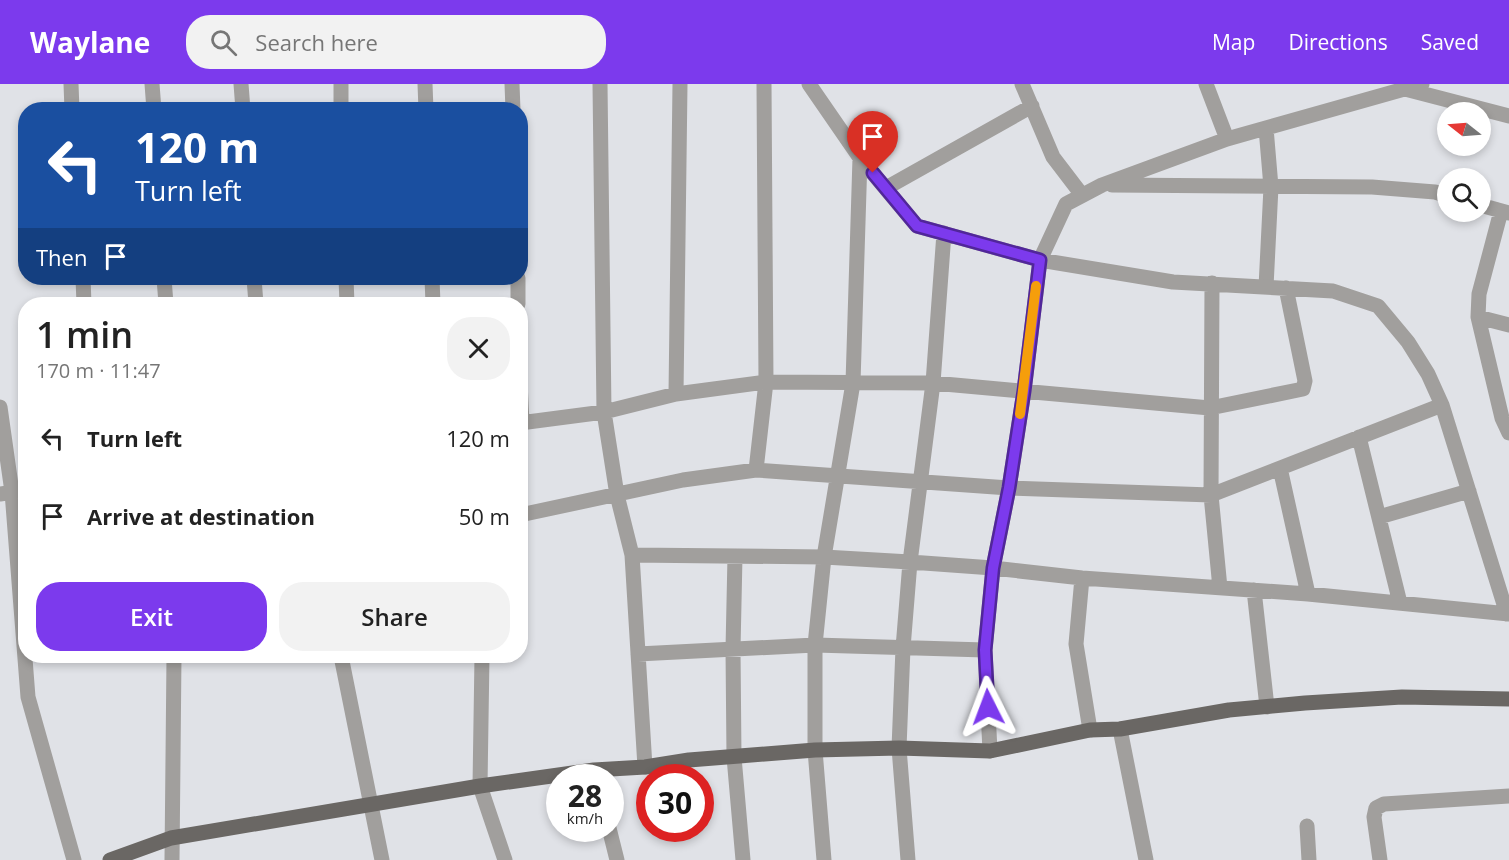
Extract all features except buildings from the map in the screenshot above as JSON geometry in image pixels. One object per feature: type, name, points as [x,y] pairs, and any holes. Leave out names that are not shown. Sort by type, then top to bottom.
[{"type":"main road","points":[[664,764],[815,750],[898,748],[990,751],[1090,730],[1120,729],[1267,707],[1402,697],[1509,699]]},
{"type":"main road","points":[[110,860],[171,838],[480,786],[546,779]]},
{"type":"street","points":[[71,84],[72,102]]},
{"type":"street","points":[[152,84],[153,102]]},
{"type":"street","points":[[241,84],[242,102]]},
{"type":"street","points":[[341,84],[341,102]]},
{"type":"street","points":[[425,84],[426,102]]},
{"type":"street","points":[[512,84],[513,102]]},
{"type":"street","points":[[600,84],[603,411],[617,495],[632,555],[645,764]]},
{"type":"street","points":[[676,394],[680,84]]},
{"type":"street","points":[[756,470],[766,382],[764,84]]},
{"type":"street","points":[[632,555],[824,557],[910,562],[1082,578],[1308,594],[1508,614],[1442,405],[1428,374],[1413,350],[1378,306],[1333,291],[1173,282],[1040,260],[917,226],[860,158],[809,84]]},
{"type":"street","points":[[1022,84],[1053,157],[1082,195]]},
{"type":"street","points":[[1206,84],[1227,139]]},
{"type":"street","points":[[990,751],[985,650],[993,568],[1009,488],[1024,391],[1040,260],[1066,204],[1102,185],[1227,139],[1379,90],[1405,89],[1422,84]]},
{"type":"street","points":[[1405,89],[1509,116]]},
{"type":"street","points":[[886,188],[1032,106]]},
{"type":"street","points":[[1266,128],[1271,187],[1266,287]]},
{"type":"street","points":[[824,860],[815,750],[815,645],[824,557],[853,383],[860,158]]},
{"type":"street","points":[[1102,185],[1372,187],[1437,193]]},
{"type":"street","points":[[1505,212],[1479,294],[1478,317],[1502,418],[1509,433]]},
{"type":"street","points":[[908,860],[898,748],[903,648],[910,562],[933,383],[944,233]]},
{"type":"street","points":[[1212,283],[1211,495],[1220,588]]},
{"type":"street","points":[[528,422],[603,411],[676,394],[766,382],[933,383],[1210,408],[1303,389],[1305,381],[1286,288]]},
{"type":"street","points":[[1478,317],[1509,325]]},
{"type":"street","points":[[528,513],[683,480],[756,470],[1009,488],[1211,495],[1442,405]]},
{"type":"street","points":[[0,407],[12,492],[18,569]]},
{"type":"street","points":[[1359,437],[1400,603]]},
{"type":"street","points":[[1280,468],[1308,594]]},
{"type":"street","points":[[1379,517],[1469,490]]},
{"type":"street","points":[[735,556],[734,757],[743,860]]},
{"type":"street","points":[[1082,578],[1076,644],[1090,730]]},
{"type":"street","points":[[1254,590],[1267,707]]},
{"type":"street","points":[[638,654],[815,645],[985,650]]},
{"type":"street","points":[[25,663],[28,697],[74,860]]},
{"type":"street","points":[[172,860],[174,663]]},
{"type":"street","points":[[342,663],[382,860]]},
{"type":"street","points":[[482,663],[480,786],[505,860]]},
{"type":"street","points":[[1120,729],[1146,860]]},
{"type":"street","points":[[1380,860],[1374,817],[1376,808],[1384,804],[1509,796]]},
{"type":"street","points":[[1307,826],[1309,860]]},
{"type":"street","points":[[612,842],[616,860]]},
{"type":"slow traffic","points":[[1020,414],[1036,286]]},
{"type":"route","points":[[873,173],[917,226],[1040,260],[1024,391],[1009,488],[993,568],[985,650],[988,707]]}]
